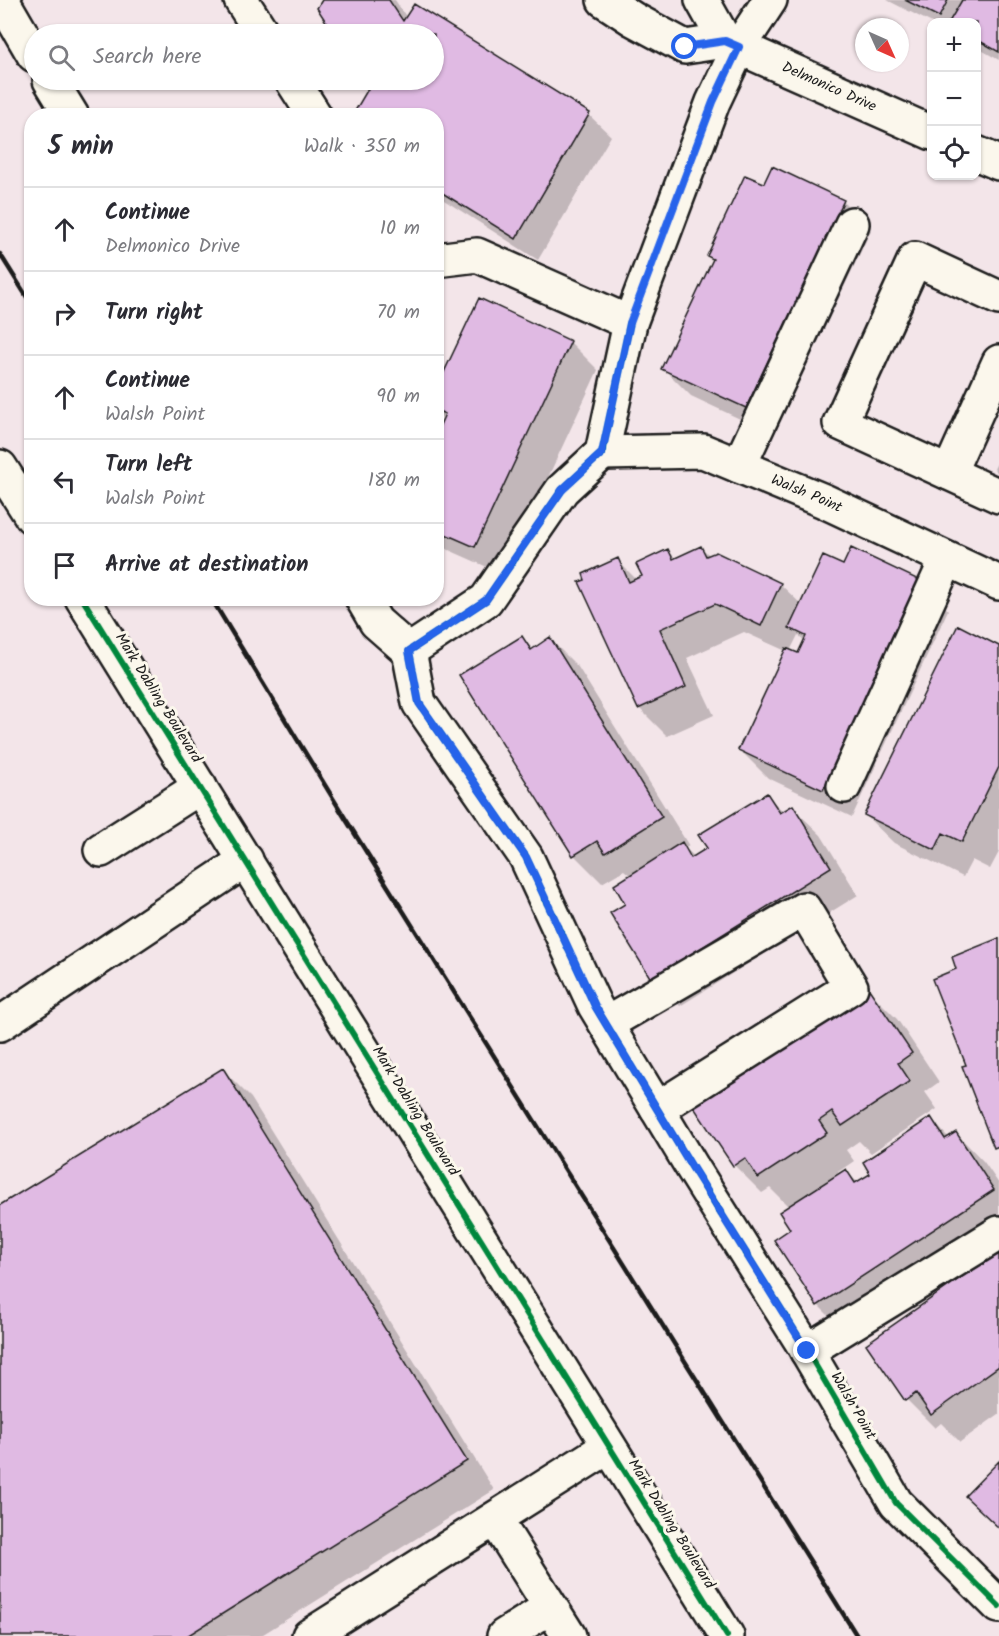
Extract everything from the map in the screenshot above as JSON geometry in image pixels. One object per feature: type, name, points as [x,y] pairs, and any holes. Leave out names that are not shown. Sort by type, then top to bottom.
[{"type":"street","points":[[2,0],[24,38]]},
{"type":"street","points":[[241,0],[257,24]]},
{"type":"street","points":[[604,0],[633,19],[685,47],[732,44]]},
{"type":"street","points":[[702,0],[732,44]]},
{"type":"street","points":[[367,606],[376,622],[409,651],[486,600],[562,490],[602,453],[630,323],[713,102],[732,44],[770,0]]},
{"type":"street","name":"Delmonico Drive","points":[[732,44],[927,131]]},
{"type":"street","points":[[56,90],[67,108]]},
{"type":"street","points":[[298,90],[310,108]]},
{"type":"street","points":[[981,155],[999,163]]},
{"type":"street","points":[[739,466],[852,224]]},
{"type":"street","points":[[444,259],[477,255],[630,323]]},
{"type":"street","points":[[999,298],[915,259],[840,423],[999,496]]},
{"type":"street","points":[[949,473],[999,362]]},
{"type":"street","name":"Walsh Point","points":[[602,453],[702,451],[824,501],[999,583]]},
{"type":"street","points":[[0,467],[24,505]]},
{"type":"street","points":[[844,786],[947,559]]},
{"type":"street","name":"Mark Dabling Boulevard","points":[[87,606],[727,1636]]},
{"type":"street","name":"Walsh Point","points":[[409,651],[419,703],[526,857],[595,1006],[807,1351],[896,1503],[999,1606]]},
{"type":"street","points":[[101,850],[200,787]]},
{"type":"street","points":[[0,1024],[246,860]]},
{"type":"street","points":[[606,1024],[804,909],[851,987],[657,1109]]},
{"type":"street","points":[[807,1351],[999,1233]]},
{"type":"street","points":[[309,1636],[608,1447]]},
{"type":"street","points":[[495,1519],[569,1636]]},
{"type":"street","points":[[504,1636],[550,1607]]},
{"type":"building","points":[[322,0],[389,0],[403,21],[414,4],[590,113],[516,239],[444,194],[444,108],[357,108],[367,90],[444,90],[444,24],[327,24],[317,8]]},
{"type":"building","points":[[905,0],[948,0],[939,17]]},
{"type":"building","points":[[962,0],[999,0],[999,52],[981,42],[981,18],[951,18]]},
{"type":"building","points":[[772,166],[844,200],[746,408],[661,369],[713,259],[707,256],[745,175],[764,183]]},
{"type":"building","points":[[479,298],[571,341],[475,547],[444,533],[444,372]]},
{"type":"building","points":[[701,546],[706,556],[716,552],[781,583],[761,626],[715,604],[660,629],[686,687],[638,709],[579,582],[585,580],[583,574],[618,558],[629,582],[642,576],[636,564],[668,549],[673,559]]},
{"type":"building","points":[[851,548],[921,581],[823,790],[738,750],[786,648],[798,653],[806,636],[789,628],[823,556],[843,565]]},
{"type":"building","points":[[958,625],[999,646],[999,767],[962,842],[943,833],[935,850],[864,815]]},
{"type":"building","points":[[522,636],[531,650],[550,637],[662,817],[605,853],[597,841],[573,856],[459,675]]},
{"type":"building","points":[[767,793],[780,813],[793,805],[831,867],[651,979],[610,913],[625,904],[614,885],[682,842],[691,858],[707,848],[698,835]]},
{"type":"building","points":[[999,938],[999,1146],[994,1148],[962,1066],[966,1065],[932,979],[956,969],[952,957]]},
{"type":"building","points":[[869,989],[912,1053],[898,1063],[910,1081],[842,1126],[832,1112],[819,1121],[827,1133],[758,1178],[745,1158],[733,1166],[693,1106]]},
{"type":"building","points":[[223,1068],[467,1461],[187,1636],[0,1636],[0,1205]]},
{"type":"building","points":[[931,1117],[945,1139],[956,1132],[994,1190],[817,1306],[774,1240],[790,1229],[779,1212],[846,1169],[855,1183],[870,1174],[863,1162]]},
{"type":"building","points":[[999,1251],[999,1366],[931,1415],[916,1393],[905,1401],[866,1344]]},
{"type":"building","points":[[999,1461],[999,1528],[965,1496]]},
{"type":"railway","points":[[0,254],[24,292]]},
{"type":"railway","points":[[216,606],[345,818],[857,1636]]},
{"type":"cycle path","points":[[630,323],[602,453],[562,490],[486,600],[409,651],[419,703],[526,857],[595,1006],[803,1344],[896,1503],[999,1606]]},
{"type":"cycle path","points":[[87,606],[727,1636]]},
{"type":"route","points":[[685,47],[725,41],[739,47],[713,102],[630,323],[602,453],[562,490],[486,600],[409,651],[419,703],[526,857],[595,1006],[807,1351]]}]
